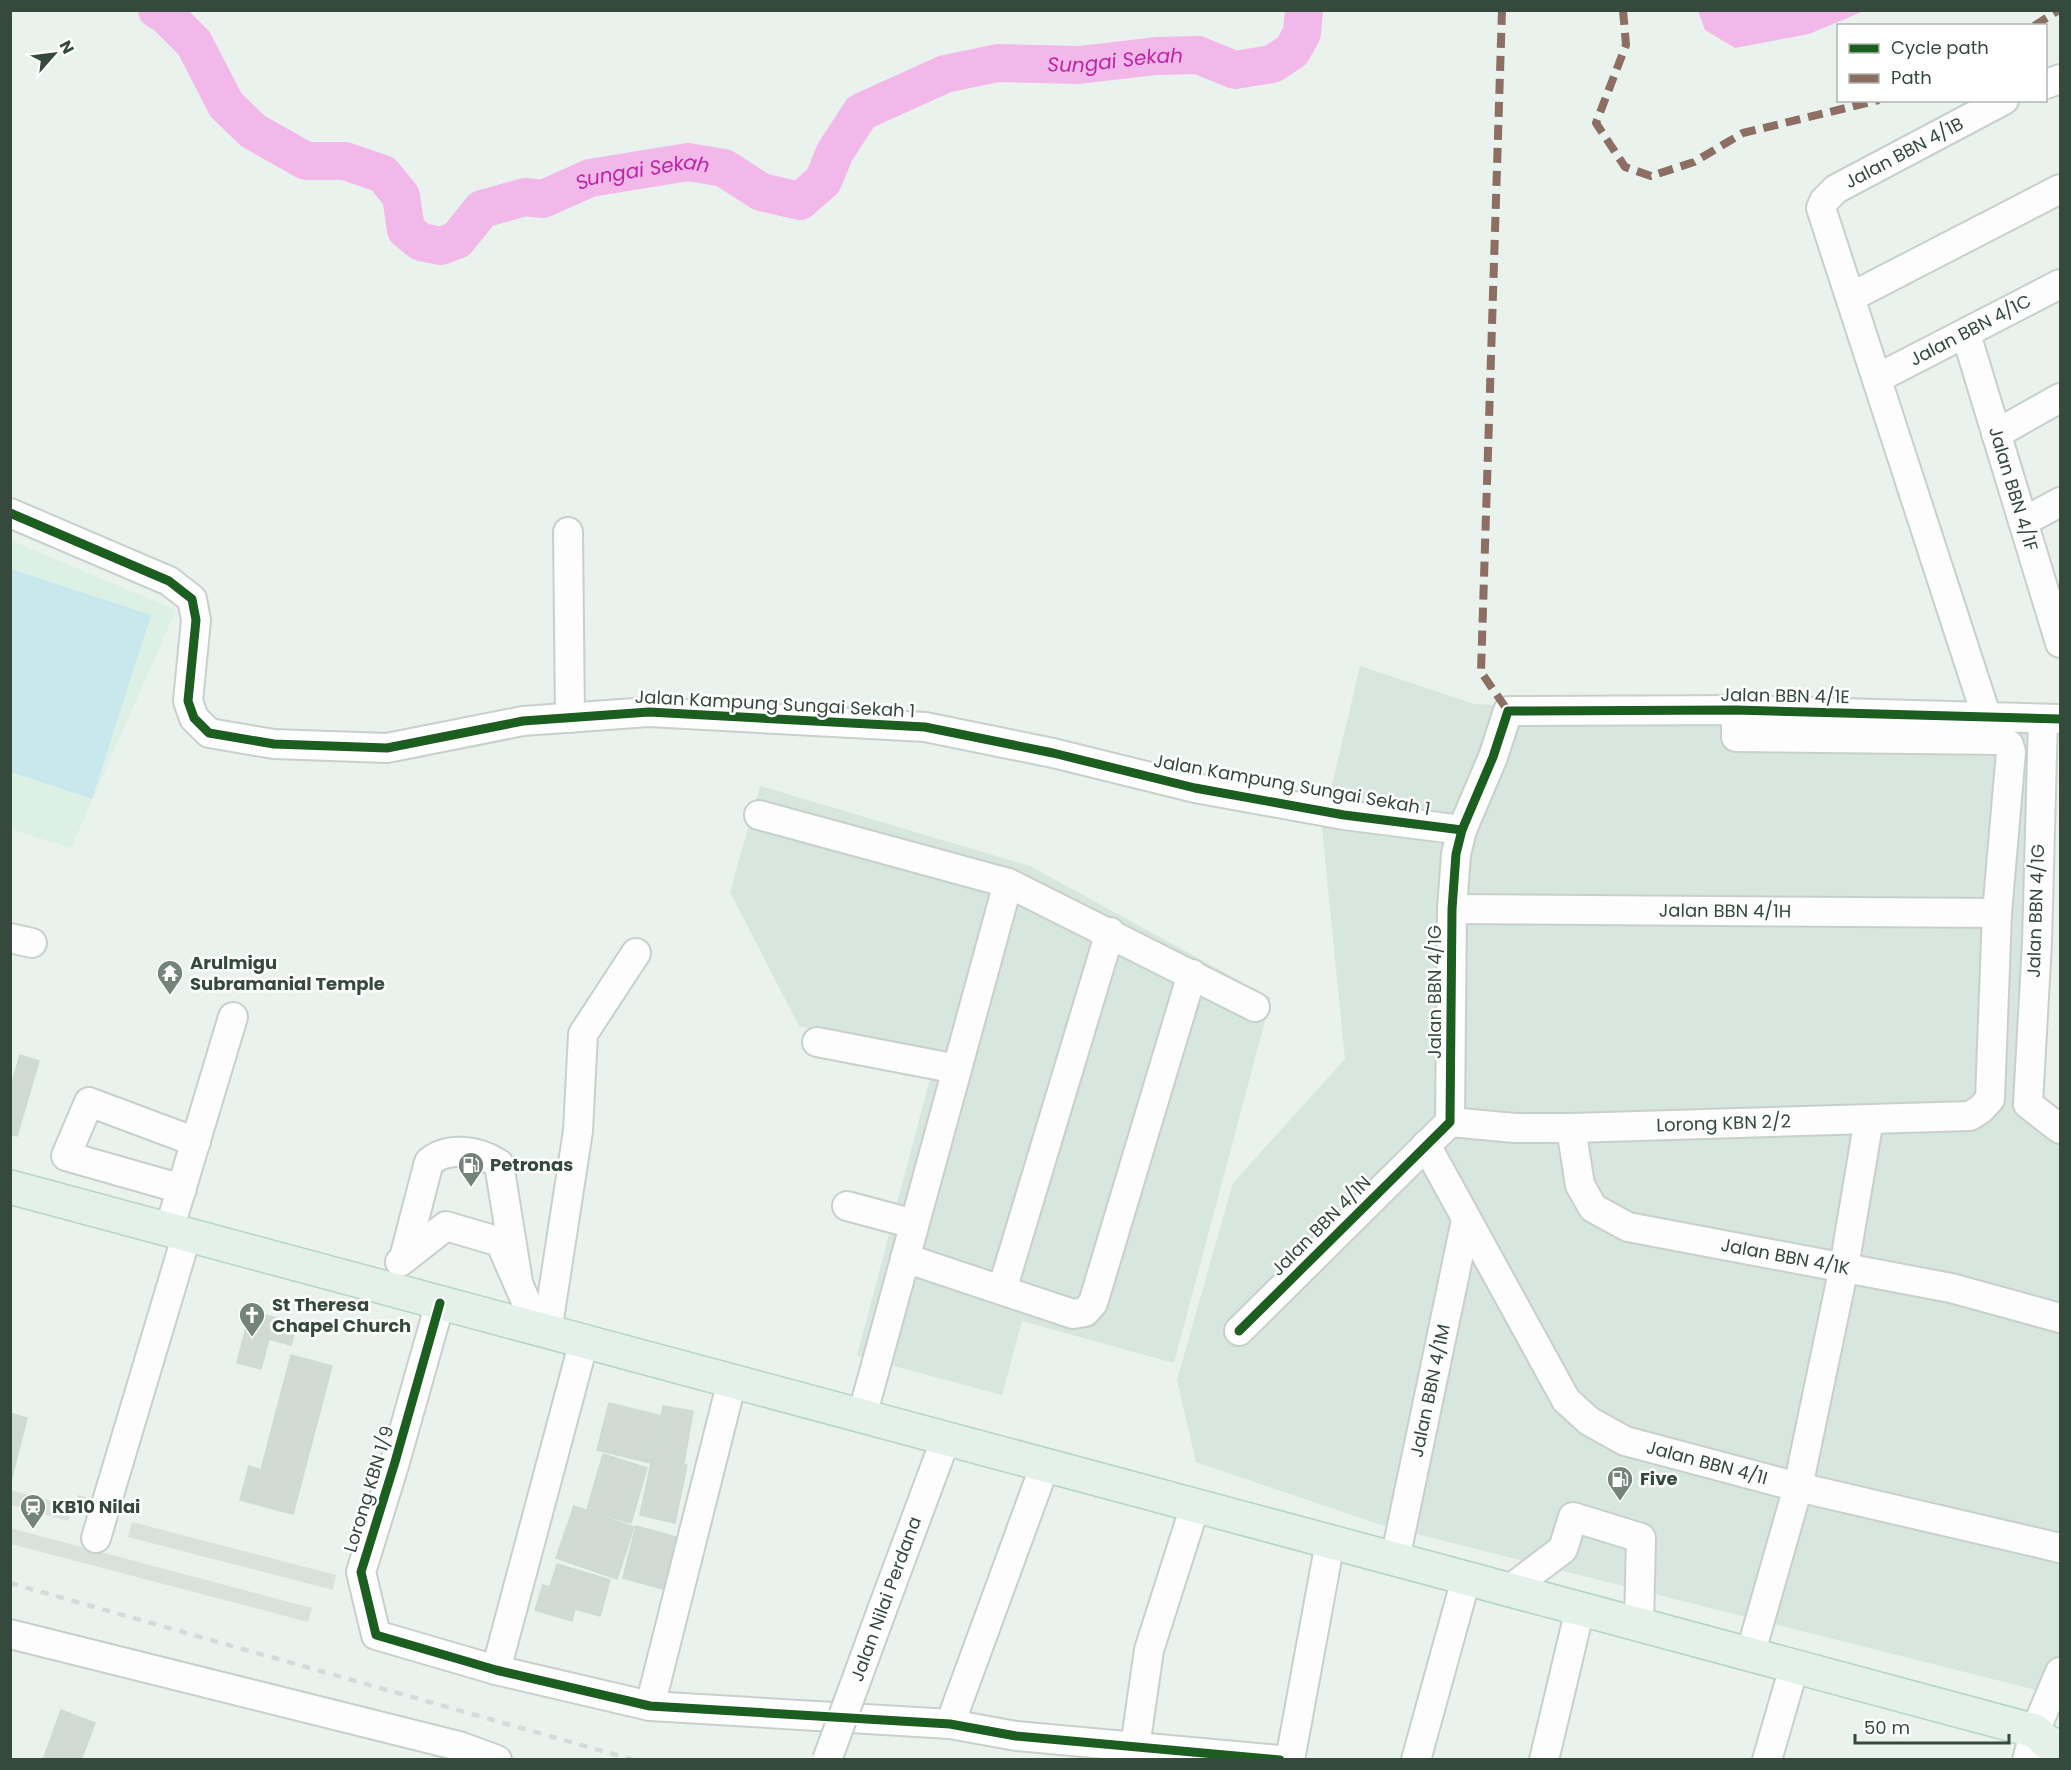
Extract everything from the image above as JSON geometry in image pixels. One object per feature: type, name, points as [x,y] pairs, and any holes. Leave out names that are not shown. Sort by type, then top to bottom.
[{"type":"main road","points":[[11,1189],[1794,1666],[2046,1742]]},
{"type":"street","name":"Jalan BBN 4/1B","points":[[1851,297],[1822,217],[1821,208],[1824,201],[1836,189],[2000,102]]},
{"type":"street","points":[[1987,718],[1851,297],[2061,189]]},
{"type":"street","name":"Jalan BBN 4/1C","points":[[1878,378],[2061,284]]},
{"type":"street","name":"Jalan BBN 4/1F","points":[[1966,334],[2061,643]]},
{"type":"street","points":[[1996,434],[2061,398]]},
{"type":"street","points":[[2023,522],[2061,502]]},
{"type":"street","name":"Jalan Kampung Sungai Sekah 1","points":[[10,513],[169,581],[192,599],[196,620],[188,701],[194,718],[209,733],[274,744],[387,748],[523,721],[649,712],[925,727],[1053,753],[1195,788],[1344,815],[1462,830]]},
{"type":"street","points":[[568,532],[570,718]]},
{"type":"street","points":[[1736,710],[1736,736],[2000,740],[2009,744],[2011,752],[1997,913]]},
{"type":"street","name":"Jalan BBN 4/1E","points":[[1509,711],[1736,710],[2052,719]]},
{"type":"street","name":"Jalan BBN 4/1G","points":[[1450,1122],[1452,909],[1456,854],[1462,830],[1493,757],[1509,711]]},
{"type":"street","name":"Jalan BBN 4/1G","points":[[2052,719],[2049,944],[2028,1104],[2061,1129]]},
{"type":"street","points":[[759,815],[1008,883],[1110,932],[1255,1007]]},
{"type":"street","points":[[862,1416],[1008,883]]},
{"type":"street","name":"Jalan BBN 4/1H","points":[[1452,909],[1997,913]]},
{"type":"street","name":"Lorong KBN 2/2","points":[[1450,1122],[1515,1128],[1571,1128],[1970,1116],[1981,1110],[1990,1099],[1997,913]]},
{"type":"street","points":[[1002,1290],[1110,932]]},
{"type":"street","points":[[542,1330],[579,1131],[583,1034],[636,953]]},
{"type":"street","points":[[905,1258],[1073,1314],[1085,1312],[1093,1303],[1192,974]]},
{"type":"street","points":[[96,1538],[178,1232],[182,1189],[233,1017]]},
{"type":"street","points":[[818,1042],[957,1069]]},
{"type":"street","points":[[182,1189],[66,1156],[89,1102],[196,1142]]},
{"type":"street","points":[[1750,1655],[1798,1487],[1844,1267],[1869,1119]]},
{"type":"street","points":[[1426,1145],[1450,1122]]},
{"type":"street","name":"Jalan BBN 4/1K","points":[[1571,1128],[1580,1185],[1593,1208],[1628,1227],[1951,1288],[2061,1318]]},
{"type":"street","name":"Jalan BBN 4/1I","points":[[1426,1145],[1566,1400],[1588,1421],[1625,1441],[1798,1487],[2061,1548]]},
{"type":"street","name":"Jalan BBN 4/1N","points":[[1239,1331],[1426,1145]]},
{"type":"street","points":[[404,1258],[429,1162],[446,1152],[462,1151],[499,1164],[519,1282]]},
{"type":"street","points":[[848,1206],[914,1224]]},
{"type":"street","name":"Jalan BBN 4/1M","points":[[1395,1559],[1466,1220]]},
{"type":"street","points":[[380,1287],[404,1258],[446,1226],[501,1242],[542,1330]]},
{"type":"street","name":"Lorong KBN 1/9","points":[[440,1303],[361,1572],[376,1635],[496,1670]]},
{"type":"street","points":[[584,1341],[496,1670],[650,1706],[950,1724],[1016,1736],[1280,1760]]},
{"type":"street","points":[[650,1706],[732,1381]]},
{"type":"street","name":"Jalan Nilai Perdana","points":[[827,1760],[946,1438]]},
{"type":"street","points":[[950,1724],[1045,1465]]},
{"type":"street","points":[[1135,1747],[1149,1650],[1195,1506]]},
{"type":"street","points":[[1509,1590],[1563,1549],[1573,1517],[1641,1538],[1639,1625]]},
{"type":"street","points":[[1290,1760],[1330,1542]]},
{"type":"street","points":[[1416,1760],[1466,1579]]},
{"type":"street","points":[[1544,1760],[1580,1609]]},
{"type":"street","points":[[10,1634],[459,1746],[497,1760]]},
{"type":"street","points":[[1767,1760],[1794,1666]]},
{"type":"street","points":[[2046,1742],[2061,1672]]},
{"type":"shaded area","points":[[1698,11],[1864,11],[1809,34],[1735,48],[1705,30]]},
{"type":"shaded area","points":[[10,540],[176,610],[71,848],[11,829]]},
{"type":"shaded area","points":[[11,569],[151,615],[92,799],[11,772]]},
{"type":"shaded area","points":[[1360,666],[1474,704],[2027,730],[2017,1111],[2060,1144],[2060,1696],[1381,1525],[1196,1462],[1177,1380],[1233,1183],[1345,1059],[1322,828]]},
{"type":"shaded area","points":[[760,786],[1030,866],[1271,998],[1174,1363],[1022,1321],[1002,1395],[857,1356],[934,1063],[799,1026],[730,892]]},
{"type":"shaded area","points":[[10,1490],[72,1506],[68,1521],[11,1505]]},
{"type":"shaded area","points":[[132,1522],[336,1575],[333,1590],[128,1537]]},
{"type":"shaded area","points":[[10,1528],[312,1608],[308,1622],[11,1544]]},
{"type":"building","points":[[20,1055],[39,1061],[17,1136],[10,1134],[10,1089]]},
{"type":"building","points":[[250,1311],[297,1323],[291,1345],[269,1339],[261,1369],[237,1363]]},
{"type":"building","points":[[291,1355],[332,1366],[293,1514],[240,1500],[249,1466],[261,1470]]},
{"type":"building","points":[[609,1403],[662,1416],[651,1463],[597,1450]]},
{"type":"building","points":[[663,1406],[693,1411],[684,1463],[654,1458]]},
{"type":"building","points":[[10,1413],[27,1418],[11,1481],[10,1481]]},
{"type":"building","points":[[603,1454],[647,1468],[631,1523],[587,1510]]},
{"type":"building","points":[[654,1458],[687,1465],[675,1523],[640,1515]]},
{"type":"building","points":[[79,1496],[92,1500],[87,1513],[75,1509]]},
{"type":"building","points":[[574,1506],[634,1527],[617,1579],[556,1558]]},
{"type":"building","points":[[636,1526],[676,1537],[663,1589],[623,1578]]},
{"type":"building","points":[[557,1564],[610,1580],[600,1616],[575,1609],[572,1621],[535,1610],[543,1585],[550,1587]]},
{"type":"building","points":[[61,1710],[95,1723],[81,1760],[43,1760]]},
{"type":"waterway","name":"Sungai Sekah","points":[[157,10],[166,15],[194,43],[226,105],[253,131],[306,161],[345,161],[383,174],[401,196],[406,230],[421,242],[441,246],[457,240],[482,209],[525,197],[543,199],[590,178],[688,162],[724,168],[761,192],[800,201],[823,181],[835,152],[861,112],[945,74],[998,63],[1079,65],[1156,56],[1198,55],[1235,70],[1272,64],[1292,51],[1302,33],[1304,10]]},
{"type":"railway","points":[[10,1583],[634,1760]]},
{"type":"marked path","points":[[1502,10],[1481,672],[1508,711]]},
{"type":"marked path","points":[[1623,10],[1626,45],[1596,123],[1625,167],[1651,176],[1694,162],[1743,133],[1871,102]]},
{"type":"marked path","points":[[2037,24],[2059,10]]},
{"type":"cycle path","points":[[10,513],[169,581],[192,599],[196,620],[188,701],[194,718],[209,733],[274,744],[387,748],[523,721],[649,712],[925,727],[1053,753],[1195,788],[1344,815],[1462,830]]},
{"type":"cycle path","points":[[1239,1331],[1450,1122],[1452,909],[1456,854],[1462,830],[1493,757],[1508,711],[1736,710],[2060,719]]},
{"type":"cycle path","points":[[440,1303],[361,1572],[376,1635],[496,1670],[650,1706],[950,1724],[1016,1736],[1280,1760]]},
{"type":"place","name":"Arulmigu Subramanial Temple","points":[[170,996]]},
{"type":"place","name":"Petronas","points":[[471,1188]]},
{"type":"place","name":"St Theresa Chapel Church","points":[[252,1338]]},
{"type":"place","name":"Five","points":[[1620,1502]]},
{"type":"place","name":"KB10 Nilai","points":[[33,1530]]}]
